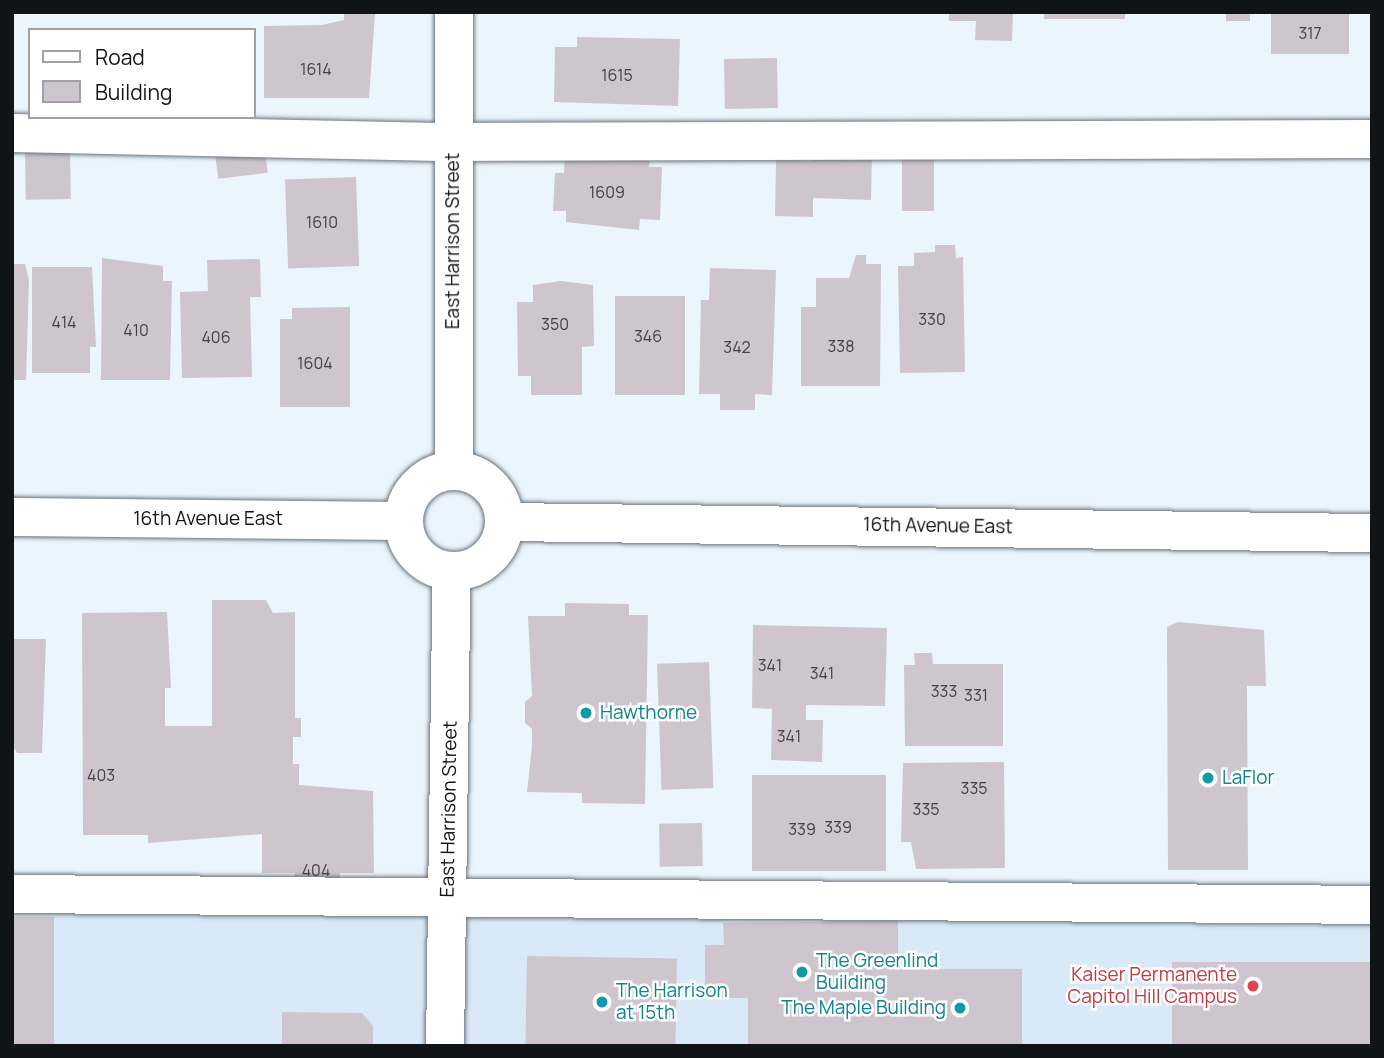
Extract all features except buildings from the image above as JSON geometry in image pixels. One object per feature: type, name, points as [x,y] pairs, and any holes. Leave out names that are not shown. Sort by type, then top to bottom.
[{"type":"street","name":"East Harrison Street","points":[[454,12],[454,471]]},
{"type":"street","points":[[12,133],[452,142],[1372,139]]},
{"type":"street","points":[[454,471],[492,488],[504,522],[495,550],[484,562],[452,572],[421,559],[410,547],[404,520],[418,485],[454,471]]},
{"type":"street","name":"16th Avenue East","points":[[12,517],[404,520]]},
{"type":"street","name":"16th Avenue East","points":[[504,522],[1372,533]]},
{"type":"street","name":"East Harrison Street","points":[[444,1046],[452,572]]},
{"type":"street","points":[[12,894],[447,900],[1372,905]]},
{"type":"shaded area","points":[[12,905],[1372,926],[1372,1046],[12,1046]]},
{"type":"place","name":"Hawthorne","points":[[586,713]]},
{"type":"place","name":"LaFlor","points":[[1208,778]]},
{"type":"place","name":"The Greenlind Building","points":[[802,972]]},
{"type":"place","name":"Kaiser Permanente Capitol Hill Campus","points":[[1253,986]]},
{"type":"place","name":"The Harrison at 15th","points":[[602,1002]]},
{"type":"place","name":"The Maple Building","points":[[960,1008]]}]
